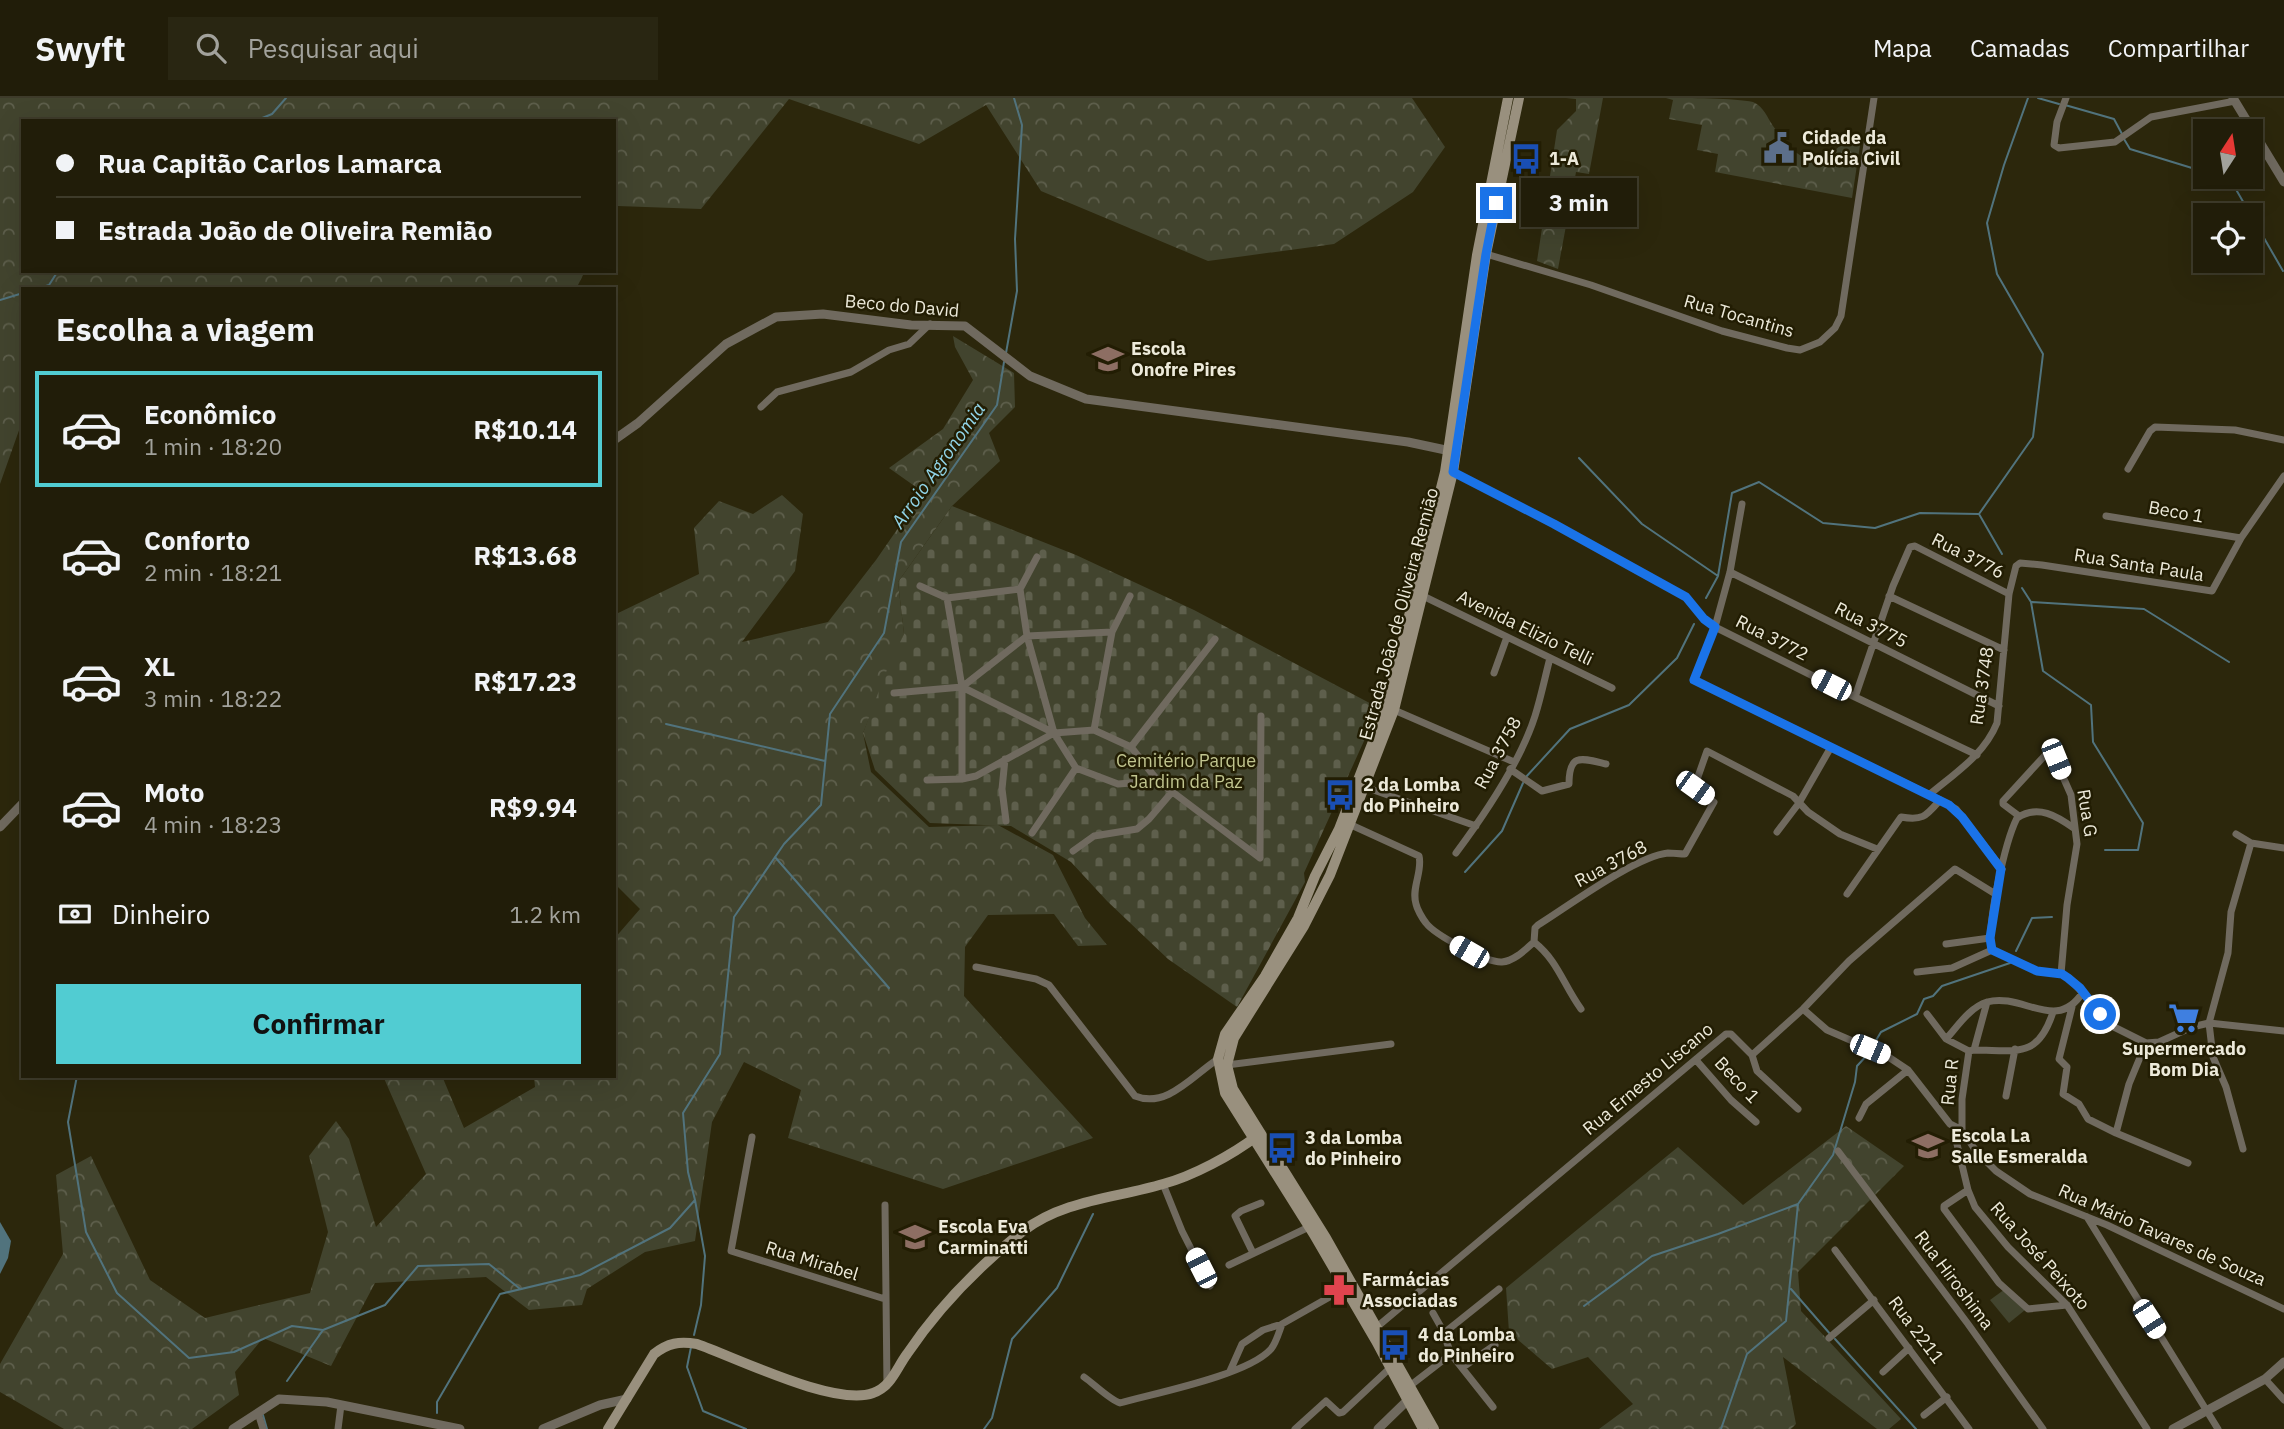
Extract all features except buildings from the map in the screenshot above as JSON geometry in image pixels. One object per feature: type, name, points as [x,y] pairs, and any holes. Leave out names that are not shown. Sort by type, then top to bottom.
[{"type":"main road","name":"Estrada João de Oliveira Remião","points":[[1423,1429],[1411,1393],[1390,1368],[1326,1238],[1225,1093],[1219,1074],[1238,1029],[1304,926],[1323,889],[1366,787],[1394,709],[1453,472],[1453,452],[1477,256],[1508,98]]},
{"type":"main road","name":"Estrada João de Oliveira Remião","points":[[1434,1429],[1411,1393],[1378,1326],[1348,1287],[1309,1227],[1257,1136],[1233,1089],[1223,1062],[1225,1034],[1265,976],[1298,918],[1339,829],[1386,708],[1453,452],[1486,254],[1519,98]]},
{"type":"main road","points":[[1319,869],[1329,875]]},
{"type":"main road","points":[[1312,884],[1323,889]]},
{"type":"main road","points":[[608,1429],[654,1354],[663,1347],[677,1343],[686,1342],[708,1348],[819,1391],[857,1396],[872,1394],[887,1387],[940,1309],[1024,1230],[1060,1209],[1163,1184],[1215,1160],[1257,1136]]},
{"type":"street","name":"Rua Tocantins","points":[[1486,254],[1591,285],[1723,331],[1787,348],[1800,350],[1811,346],[1828,337],[1841,316],[1874,98]]},
{"type":"street","points":[[2066,98],[2057,122],[2054,145],[2059,148],[2115,142],[2151,117],[2234,100],[2284,182]]},
{"type":"street","name":"Beco do David","points":[[616,439],[638,423],[726,344],[774,318],[823,314],[911,325],[965,326],[1030,376],[1086,399],[1397,441],[1453,452]]},
{"type":"street","points":[[761,407],[777,392],[851,372],[889,350],[909,344],[930,324]]},
{"type":"street","points":[[2128,469],[2155,427],[2235,430],[2284,440]]},
{"type":"street","name":"Rua 3772","points":[[1453,472],[1686,597],[1704,619],[1715,627],[1977,755]]},
{"type":"street","name":"Rua Santa Paula","points":[[2007,611],[2013,570],[2020,564],[2212,592],[2241,538],[2284,476]]},
{"type":"street","points":[[1742,504],[1730,572],[1715,627],[1694,680],[1956,809],[2001,869]]},
{"type":"street","name":"Beco 1","points":[[2106,516],[2241,538]]},
{"type":"street","name":"Rua 3776","points":[[1889,596],[1913,546],[2010,594]]},
{"type":"street","points":[[1037,557],[1020,589],[1027,636],[1054,733],[1076,768],[1118,784],[1158,781]]},
{"type":"street","name":"Rua 3775","points":[[1730,572],[1999,706]]},
{"type":"street","points":[[920,586],[947,598],[1020,589]]},
{"type":"street","points":[[1094,730],[1112,632],[1130,596]]},
{"type":"street","name":"Avenida Elizio Telli","points":[[1423,596],[1612,688]]},
{"type":"street","points":[[1855,697],[1889,596],[2004,650]]},
{"type":"street","points":[[947,598],[962,687],[962,779]]},
{"type":"street","name":"Rua 3748","points":[[1929,795],[1977,755],[1990,740],[1997,723],[2007,611]]},
{"type":"street","points":[[962,687],[1027,636],[1112,632]]},
{"type":"street","points":[[1494,673],[1507,636]]},
{"type":"street","points":[[1131,747],[1215,639]]},
{"type":"street","name":"Rua 3758","points":[[1456,853],[1476,826],[1512,766],[1534,718],[1550,658]]},
{"type":"street","points":[[894,693],[962,687],[1054,733]]},
{"type":"street","points":[[1394,709],[1512,766],[1542,791],[1569,784],[1571,765],[1576,760],[1606,764]]},
{"type":"street","points":[[927,780],[976,776],[1054,733],[1094,730],[1131,747],[1158,781],[1259,858],[1261,716]]},
{"type":"street","points":[[1777,832],[1799,803],[1831,747]]},
{"type":"street","name":"Rua 3768","points":[[1534,942],[1535,928],[1538,925],[1590,890],[1656,856],[1668,853],[1685,854],[1714,802],[1695,788],[1707,751],[1771,782],[1799,803]]},
{"type":"street","name":"Rua G","points":[[2019,816],[2003,804],[2003,801],[2048,752],[2052,752],[2071,795],[2077,844],[2067,905],[2062,974]]},
{"type":"street","points":[[1005,759],[1002,789],[1006,821]]},
{"type":"street","points":[[1032,833],[1076,768]]},
{"type":"street","points":[[1366,787],[1476,826]]},
{"type":"street","points":[[1073,851],[1094,836],[1137,829],[1172,792]]},
{"type":"street","points":[[1847,894],[1901,817],[1924,817],[1940,800]]},
{"type":"street","points":[[1799,803],[1840,834],[1877,849]]},
{"type":"street","points":[[0,827],[21,805]]},
{"type":"street","points":[[1992,950],[1990,938],[2001,869],[2014,824],[2019,816],[2052,813],[2076,830]]},
{"type":"street","points":[[1349,824],[1419,856],[1416,905],[1426,925],[1488,960],[1511,960],[1534,942],[1550,955],[1567,990],[1581,1009]]},
{"type":"street","points":[[2236,834],[2251,843],[2284,848]]},
{"type":"street","points":[[2243,1149],[2226,1087],[2213,1057],[2209,1023],[2228,953],[2231,912],[2251,843]]},
{"type":"street","points":[[1798,1109],[1757,1071],[1752,1055],[1803,1009],[1849,961],[1955,869],[1997,895]]},
{"type":"street","points":[[1946,944],[1990,938]]},
{"type":"street","points":[[1917,972],[1952,968],[1992,950],[2037,971],[2062,974],[2083,992],[2112,1026],[2146,1043],[2167,1040],[2192,1027],[2209,1023],[2284,1031]]},
{"type":"street","points":[[976,967],[1036,979],[1049,985],[1135,1096],[1144,1100],[1157,1100],[1173,1093],[1204,1068],[1223,1062],[1391,1044]]},
{"type":"street","points":[[2083,992],[2073,1007],[2059,1059],[2067,1067],[2063,1094],[2079,1104],[2088,1119],[2188,1163]]},
{"type":"street","points":[[1946,1040],[1968,1015],[1987,1002],[2015,1003],[2053,1012],[2063,1012],[2073,1007]]},
{"type":"street","name":"Rua R","points":[[1959,1130],[1971,1051],[1987,1002]]},
{"type":"street","name":"Rua Mário Tavares de Souza","points":[[1803,1009],[1827,1030],[1887,1056],[1908,1070],[1950,1124],[1959,1130],[1976,1151],[1996,1171],[2030,1194],[2087,1217],[2284,1309]]},
{"type":"street","points":[[1927,1014],[1946,1040],[1971,1051],[2015,1049],[2036,1044],[2043,1037],[2053,1012]]},
{"type":"street","name":"Rua Ernesto Liscano","points":[[1378,1326],[1728,1033],[1752,1055]]},
{"type":"street","points":[[2116,1133],[2129,1084],[2146,1043]]},
{"type":"street","points":[[2006,1096],[2015,1049]]},
{"type":"street","name":"Beco 1","points":[[1696,1060],[1731,1100],[1756,1122]]},
{"type":"street","points":[[1204,1068],[1219,1074]]},
{"type":"street","points":[[1859,1118],[1866,1104],[1908,1070]]},
{"type":"street","name":"Rua José Peixoto","points":[[1959,1130],[1956,1140],[1968,1190],[1983,1219],[2067,1305],[2147,1429]]},
{"type":"street","name":"Rua Mirabel","points":[[752,1137],[731,1251],[885,1299]]},
{"type":"street","name":"Rua Hiroshima","points":[[1838,1151],[2043,1429]]},
{"type":"street","points":[[1163,1184],[1182,1231],[1210,1286]]},
{"type":"street","points":[[1968,1190],[1944,1206],[1944,1209],[1999,1283],[2028,1309],[2067,1305]]},
{"type":"street","points":[[1253,1253],[1236,1216],[1241,1210],[1261,1203]]},
{"type":"street","points":[[885,1205],[887,1387]]},
{"type":"street","points":[[2087,1217],[2218,1429]]},
{"type":"street","points":[[1229,1265],[1309,1227]]},
{"type":"street","name":"Rua 2211","points":[[1835,1250],[1969,1429]]},
{"type":"street","points":[[1229,1372],[1242,1344],[1263,1330],[1283,1325],[1348,1287]]},
{"type":"street","points":[[1444,1333],[1499,1289]]},
{"type":"street","points":[[1829,1338],[1874,1300]]},
{"type":"street","points":[[1433,1313],[1451,1354],[1493,1407]]},
{"type":"street","points":[[1084,1377],[1120,1403],[1229,1372],[1257,1361],[1272,1348],[1283,1325]]},
{"type":"street","points":[[1463,1367],[1495,1345]]},
{"type":"street","points":[[1883,1372],[1909,1348]]},
{"type":"street","points":[[1378,1429],[1451,1354]]},
{"type":"street","points":[[2173,1429],[2265,1379],[2284,1362]]},
{"type":"street","points":[[1295,1429],[1326,1401],[1339,1412],[1343,1412],[1390,1368]]},
{"type":"street","points":[[2265,1379],[2284,1400]]},
{"type":"street","points":[[1924,1415],[1947,1397]]},
{"type":"street","points":[[233,1429],[279,1399],[341,1405],[460,1429]]},
{"type":"street","points":[[543,1429],[600,1405],[627,1399]]},
{"type":"street","points":[[338,1429],[341,1405]]},
{"type":"street","points":[[258,1413],[262,1429]]},
{"type":"green space","points":[[0,98],[1412,98],[1445,147],[1413,192],[1334,244],[1208,261],[1041,191],[986,105],[919,144],[789,99],[701,209],[618,206],[616,210],[616,119],[21,119],[21,273],[584,273],[577,287],[21,287],[21,425],[0,484]]},
{"type":"green space","points":[[1566,98],[1603,98],[1589,174],[1576,172],[1558,269],[1537,261],[1557,130],[1576,111],[1576,99]]},
{"type":"green space","name":"Cidade da Polícia Civil","points":[[1666,98],[1753,102],[1763,109],[1789,146],[1806,158],[1823,157],[1845,141],[1860,145],[1852,198],[1715,172],[1718,154],[1697,150],[1702,125],[1669,119],[1673,100]]},
{"type":"green space","points":[[953,336],[1014,373],[1015,407],[989,433],[1000,461],[952,506],[898,582],[904,634],[863,733],[871,772],[929,827],[998,825],[1053,855],[1085,918],[1107,945],[1078,946],[1054,914],[988,915],[965,947],[964,996],[1093,1138],[943,1189],[788,1138],[801,1090],[744,1062],[712,1122],[695,1241],[645,1252],[587,1289],[582,1305],[529,1310],[486,1277],[375,1283],[331,1366],[263,1338],[235,1372],[239,1395],[192,1429],[64,1429],[0,1392],[0,1364],[63,1254],[56,1175],[91,1156],[150,1280],[205,1318],[310,1293],[328,1232],[309,1156],[336,1121],[349,1139],[376,1227],[426,1174],[384,1078],[443,1078],[464,1128],[535,1087],[534,1078],[616,1078],[616,937],[640,909],[616,885],[616,614],[699,574],[694,528],[719,501],[753,514],[782,495],[803,514],[795,571],[742,642],[828,622],[876,560],[923,492],[889,468],[943,429],[973,380],[955,347]]},
{"type":"green space","name":"Cemitério Parque Jardim da Paz","points":[[952,506],[1076,555],[1194,610],[1379,708],[1304,873],[1305,882],[1237,1007],[1168,959],[1107,901],[1071,862],[1011,826],[930,823],[875,770],[863,733],[888,667],[904,634],[898,582]]},
{"type":"green space","points":[[1846,1126],[1904,1166],[1798,1272],[1801,1311],[1901,1419],[1889,1429],[1877,1429],[1783,1357],[1796,1424],[1791,1429],[1599,1429],[1633,1404],[1588,1357],[1552,1369],[1509,1332],[1506,1288],[1678,1147],[1743,1205]]},
{"type":"green space","points":[[2005,1289],[2025,1310],[2009,1323],[1990,1300]]},
{"type":"water","points":[[0,1222],[11,1241],[8,1258],[0,1274]]},
{"type":"waterway","points":[[260,119],[272,114],[286,98]]},
{"type":"waterway","name":"Arroio Agronomia","points":[[1006,353],[1017,291],[1015,239],[1022,125],[1014,98]]},
{"type":"waterway","points":[[2002,554],[1979,514],[2033,437],[2043,354],[1997,274],[1987,223],[2028,98]]},
{"type":"waterway","points":[[2038,98],[2059,104]]},
{"type":"waterway","points":[[2065,105],[2114,119],[2122,134]]},
{"type":"waterway","points":[[2124,139],[2130,149],[2193,168]]},
{"type":"waterway","points":[[2236,189],[2283,271]]},
{"type":"waterway","points":[[42,287],[49,285],[57,273]]},
{"type":"waterway","points":[[0,300],[21,294]]},
{"type":"waterway","name":"Arroio Agronomia","points":[[694,1335],[701,1305],[705,1256],[688,1172],[683,1113],[720,1054],[734,917],[784,844],[821,805],[830,714],[884,633],[901,542],[997,405],[1004,362]]},
{"type":"waterway","points":[[1579,458],[1642,524],[1718,576]]},
{"type":"waterway","points":[[1706,598],[1718,576],[1732,493],[1759,482],[1823,523],[1875,528],[1920,513],[1979,514]]},
{"type":"waterway","points":[[2022,588],[2031,602],[2043,671],[2091,705],[2093,742],[2143,823],[2138,850],[2105,850]]},
{"type":"waterway","points":[[2032,602],[2144,609],[2229,662]]},
{"type":"waterway","points":[[1525,778],[1570,729],[1629,705],[1677,658],[1694,624]]},
{"type":"waterway","points":[[666,724],[825,761]]},
{"type":"waterway","points":[[1465,872],[1502,831],[1523,783]]},
{"type":"waterway","points":[[775,857],[889,988]]},
{"type":"waterway","points":[[2016,951],[2032,918],[2052,917]]},
{"type":"waterway","points":[[1875,1042],[1881,1032],[1917,1014],[1924,999],[1933,996],[1942,986],[2010,963]]},
{"type":"waterway","points":[[1721,1429],[1747,1354],[1786,1321],[1798,1204],[1833,1155],[1855,1082],[1857,1066],[1869,1053]]},
{"type":"waterway","points":[[77,1078],[68,1122],[86,1232],[117,1293],[189,1358],[234,1352],[292,1326],[323,1330]]},
{"type":"waterway","points":[[437,1413],[437,1402],[500,1294],[580,1275],[670,1228],[695,1200]]},
{"type":"waterway","points":[[1584,1306],[1652,1256],[1798,1204]]},
{"type":"waterway","points":[[984,1429],[992,1418],[1012,1339],[1057,1288],[1093,1214]]},
{"type":"waterway","points":[[287,1381],[323,1330],[385,1305],[418,1266],[489,1264],[519,1288]]},
{"type":"waterway","points":[[1791,1289],[1831,1335]]},
{"type":"waterway","points":[[1835,1339],[1916,1429]]},
{"type":"waterway","name":"Arroio Agronomia","points":[[691,1347],[687,1367],[703,1411],[746,1429]]},
{"type":"waterway","points":[[263,1415],[267,1429]]},
{"type":"place","name":"Cidade da Polícia Civil","points":[[1779,148]]},
{"type":"place","name":"1-A","points":[[1526,159]]},
{"type":"place","name":"Escola Onofre Pires","points":[[1108,359]]},
{"type":"place","name":"2 da Lomba do Pinheiro","points":[[1340,795]]},
{"type":"place","name":"Supermercado Bom Dia","points":[[2184,1018]]},
{"type":"place","name":"Escola La Salle Esmeralda","points":[[1928,1146]]},
{"type":"place","name":"3 da Lomba do Pinheiro","points":[[1282,1148]]},
{"type":"place","name":"Escola Eva Carminatti","points":[[915,1237]]},
{"type":"place","name":"Farmácias Associadas","points":[[1339,1290]]},
{"type":"place","name":"4 da Lomba do Pinheiro","points":[[1395,1345]]},
{"type":"route","points":[[1496,203],[1453,472],[1686,597],[1704,619],[1715,627],[1694,680],[1956,809],[2001,869],[1991,927],[1992,950],[2037,971],[2062,974],[2080,988],[2100,1014]]}]
